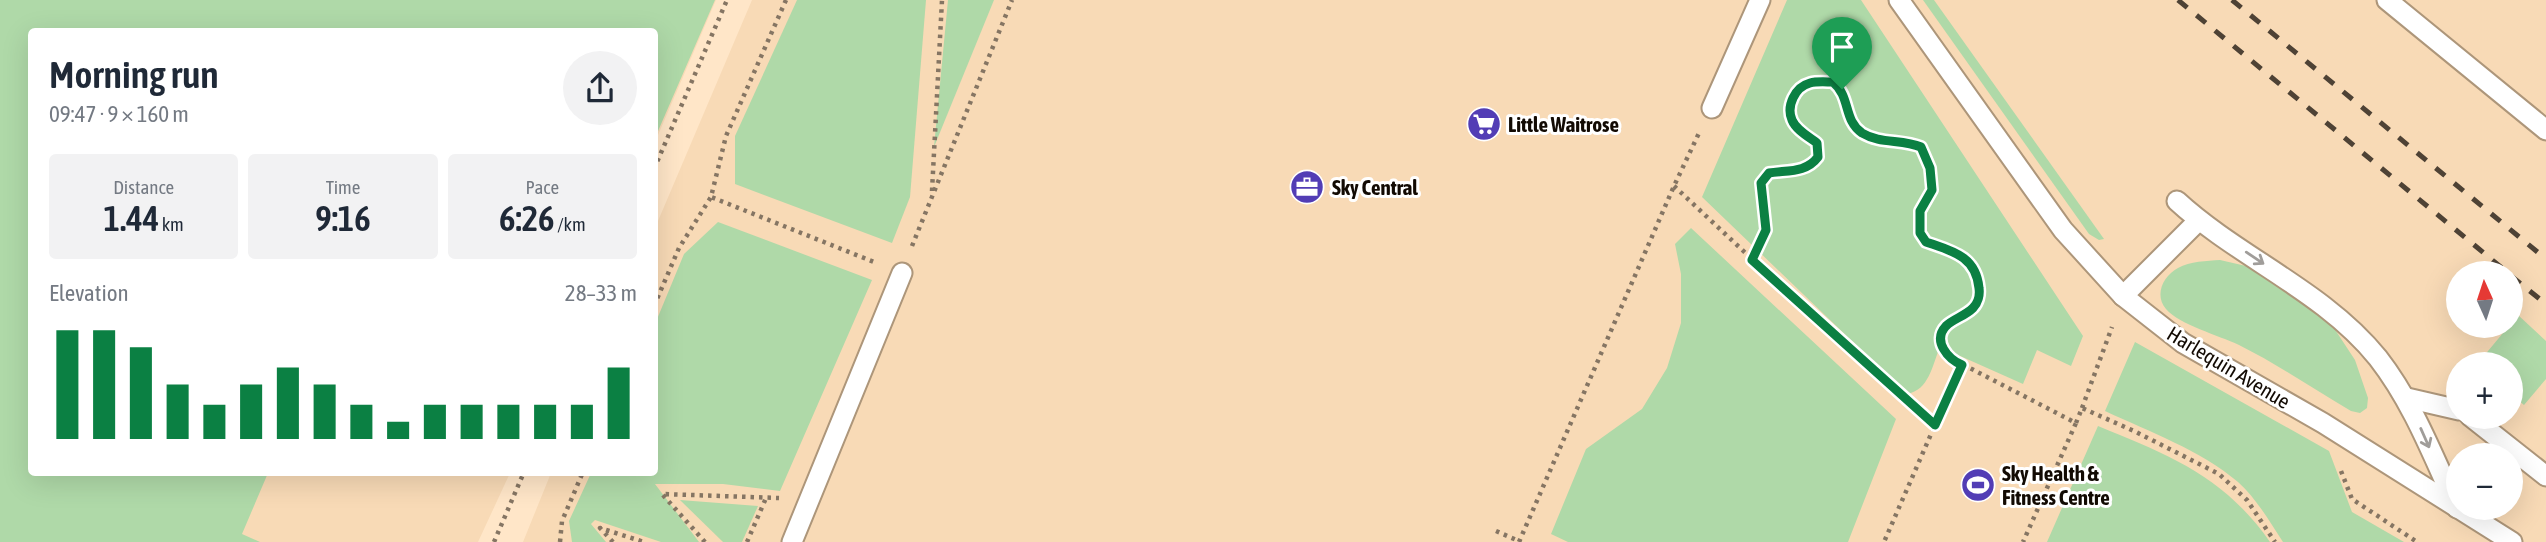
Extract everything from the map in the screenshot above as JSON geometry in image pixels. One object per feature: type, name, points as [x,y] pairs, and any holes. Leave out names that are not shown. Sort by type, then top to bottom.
[{"type":"lane","points":[[1712,108],[1760,0]]},
{"type":"lane","name":"Harlequin Avenue","points":[[1899,0],[2063,230],[2123,296],[2183,343],[2323,423],[2446,501]]},
{"type":"lane","points":[[2388,0],[2546,130]]},
{"type":"lane","points":[[2177,201],[2198,221],[2259,260],[2342,322],[2376,356],[2407,398],[2446,484]]},
{"type":"lane","points":[[2123,296],[2198,221]]},
{"type":"lane","points":[[792,542],[902,273]]},
{"type":"lane","points":[[2407,398],[2446,407]]},
{"type":"lane","points":[[2486,429],[2546,476]]},
{"type":"lane","name":"Harlequin Avenue","points":[[2470,520],[2485,534],[2512,542]]},
{"type":"path","points":[[658,160],[727,0]]},
{"type":"path","points":[[658,297],[679,248],[711,197],[726,135],[786,0]]},
{"type":"path","points":[[932,197],[942,0]]},
{"type":"path","points":[[711,197],[902,273],[1012,0]]},
{"type":"path","points":[[1752,260],[1766,230],[1761,183],[1769,173],[1802,170],[1818,157],[1817,143],[1791,119],[1790,103],[1798,91],[1809,83],[1833,82],[1842,89],[1853,123],[1860,132],[1875,139],[1909,142],[1921,147],[1927,158],[1932,190],[1920,211],[1920,233],[1926,242],[1957,253],[1977,272],[1980,293],[1978,302],[1966,314],[1947,326],[1941,337],[1947,356],[2076,423]]},
{"type":"path","points":[[1496,531],[1520,542],[1674,186],[1712,108]]},
{"type":"path","points":[[1674,186],[1935,425]]},
{"type":"path","points":[[2023,542],[2076,423],[2114,320]]},
{"type":"path","points":[[1884,542],[1962,365]]},
{"type":"path","points":[[2082,408],[2219,474],[2247,499],[2275,542]]},
{"type":"path","points":[[494,542],[522,476]]},
{"type":"path","points":[[560,542],[562,521],[581,476]]},
{"type":"path","points":[[705,542],[662,494],[809,499]]},
{"type":"path","points":[[747,542],[766,498]]},
{"type":"path","points":[[613,542],[600,528],[644,542]]},
{"type":"shaded area","points":[[0,0],[716,0],[658,135],[658,28],[28,28],[28,476],[509,476],[478,542],[0,542]]},
{"type":"shaded area","points":[[752,0],[2546,0],[2546,542],[523,542],[550,476],[658,476],[658,221]]},
{"type":"green space","points":[[0,0],[715,0],[658,131],[658,28],[28,28],[28,476],[267,476],[242,534],[260,542],[0,542]]},
{"type":"green space","points":[[797,0],[926,0],[910,197],[892,243],[735,184],[735,136]]},
{"type":"green space","points":[[948,0],[994,0],[934,147]]},
{"type":"green space","points":[[1787,0],[1861,0],[2083,336],[2071,366],[2037,350],[2023,384],[1940,347],[1925,382],[1914,392],[1907,394],[1702,197]]},
{"type":"green space","points":[[1923,0],[1934,0],[2104,239],[2099,240],[2089,234]]},
{"type":"green space","points":[[718,222],[872,280],[780,491],[723,484],[655,484],[699,542],[661,542],[595,520],[591,524],[606,542],[572,542],[569,521],[590,476],[658,476],[658,317],[684,254]]},
{"type":"green space","points":[[1691,228],[1896,419],[1848,542],[1568,542],[1551,534],[1586,449],[1642,409],[1667,368],[1681,323],[1681,274],[1675,244]]},
{"type":"green space","points":[[2220,260],[2259,269],[2332,325],[2355,360],[2368,398],[2367,408],[2360,413],[2351,411],[2253,352],[2190,325],[2166,309],[2162,304],[2162,286],[2173,271],[2188,264]]},
{"type":"green space","points":[[2524,321],[2546,341],[2546,379],[2524,405],[2523,352],[2487,352],[2499,338],[2524,338]]},
{"type":"green space","points":[[2135,342],[2329,451],[2352,512],[2404,542],[2283,542],[2251,495],[2238,482],[2208,460],[2105,411]]},
{"type":"green space","points":[[2098,426],[2171,458],[2214,484],[2234,500],[2270,542],[2047,542]]},
{"type":"green space","points":[[680,500],[758,506],[742,542],[723,542]]},
{"type":"railway","points":[[2178,0],[2493,261]]},
{"type":"railway","points":[[2232,0],[2546,259]]},
{"type":"railway","points":[[2524,286],[2546,304]]},
{"type":"place","name":"Little Waitrose","points":[[1484,124]]},
{"type":"place","name":"Sky Central","points":[[1307,187]]},
{"type":"place","name":"Sky Health & Fitness Centre","points":[[1978,485]]},
{"type":"route","points":[[1833,82],[1842,89],[1848,112],[1860,132],[1875,139],[1909,142],[1921,147],[1930,168],[1932,190],[1920,211],[1920,233],[1926,242],[1957,253],[1977,272],[1980,293],[1978,302],[1966,314],[1944,328],[1941,337],[1947,356],[1962,365],[1935,425],[1752,260],[1766,230],[1761,183],[1769,173],[1802,170],[1818,157],[1817,143],[1791,119],[1790,103],[1798,91],[1809,83],[1833,82]]}]
